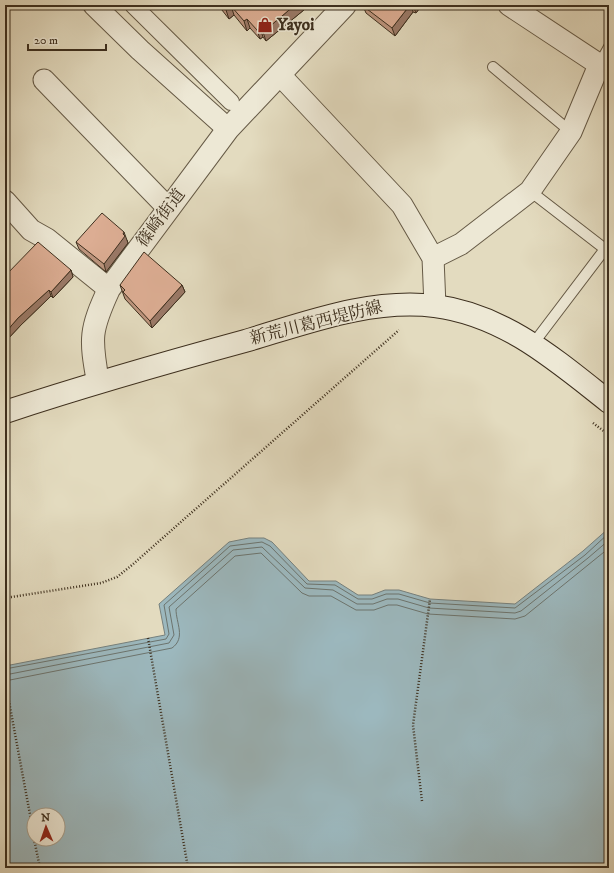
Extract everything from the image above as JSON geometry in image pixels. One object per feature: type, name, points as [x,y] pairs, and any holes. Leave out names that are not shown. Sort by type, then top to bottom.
[{"type":"main road","name":"篠崎街道","points":[[98,382],[91,346],[93,328],[96,316],[109,289],[228,129],[345,5]]},
{"type":"main road","name":"新荒川葛西堤防線","points":[[98,382],[334,315],[389,305],[435,306],[489,321],[533,344],[609,402]]},
{"type":"main road","points":[[5,412],[98,382]]},
{"type":"street","points":[[94,5],[140,50],[228,129]]},
{"type":"street","points":[[132,5],[231,102]]},
{"type":"street","points":[[433,258],[461,244],[530,191],[571,132],[606,61],[509,5]]},
{"type":"street","points":[[280,75],[402,205],[433,258],[435,306]]},
{"type":"street","points":[[44,80],[168,208]]},
{"type":"street","points":[[5,201],[31,230],[47,239],[109,289]]},
{"type":"lane","points":[[493,66],[571,132]]},
{"type":"lane","points":[[530,191],[605,249],[533,344]]},
{"type":"path","points":[[5,598],[101,583],[117,577],[401,328]]},
{"type":"path","points":[[591,421],[609,435]]},
{"type":"path","points":[[422,800],[413,725],[430,599]]},
{"type":"path","points":[[148,638],[188,868]]},
{"type":"path","points":[[5,680],[28,807]]},
{"type":"path","points":[[36,847],[40,868]]},
{"type":"water","points":[[609,528],[609,868],[5,868],[5,666],[165,635],[159,604],[229,542],[249,538],[264,538],[272,542],[309,581],[336,581],[358,595],[372,595],[385,590],[399,590],[430,599],[515,604],[583,551]]},
{"type":"building","points":[[222,5],[295,5],[263,32],[260,28],[257,30],[247,19],[244,21],[231,6],[226,10]]},
{"type":"building","points":[[410,5],[392,28],[363,6]]},
{"type":"building","points":[[102,213],[124,232],[123,234],[125,236],[104,264],[76,242]]},
{"type":"building","points":[[38,242],[71,270],[51,292],[49,290],[18,318],[5,333],[5,276]]},
{"type":"building","points":[[144,252],[182,285],[150,321],[123,292],[125,290],[120,285]]},
{"type":"place","name":"Yayoi","points":[[265,25]]}]
